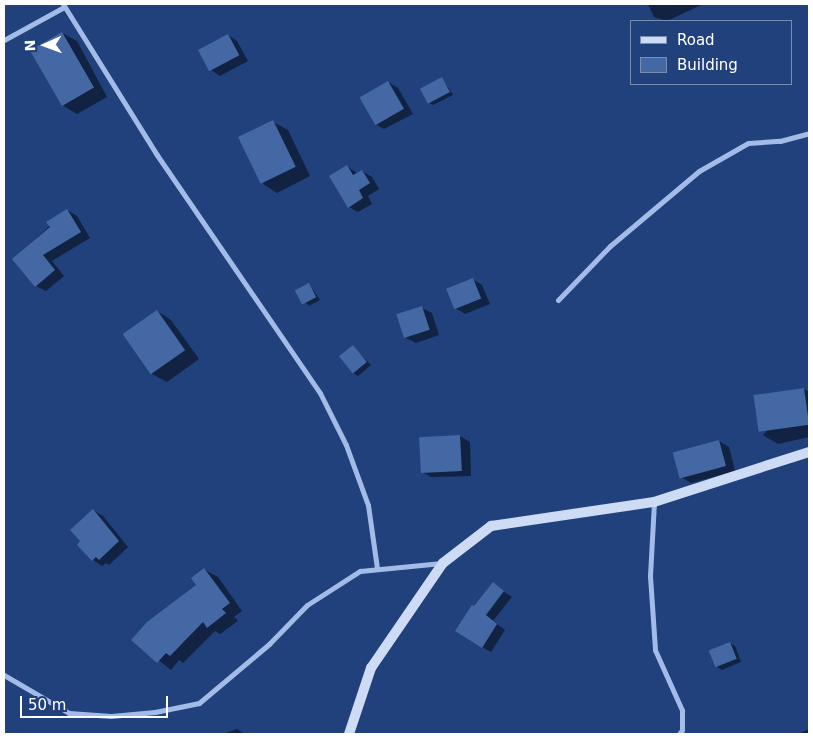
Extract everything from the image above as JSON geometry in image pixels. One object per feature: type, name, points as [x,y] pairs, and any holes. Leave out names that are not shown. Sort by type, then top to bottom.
[{"type":"main road","points":[[349,734],[371,668],[443,563],[491,526],[654,502],[809,452]]},
{"type":"street","points":[[4,40],[64,5],[157,155],[320,393],[346,445],[368,505],[377,568]]},
{"type":"street","points":[[558,300],[610,246],[699,170],[748,143],[780,140],[809,133]]},
{"type":"street","points":[[654,502],[650,576],[654,650],[682,710],[682,730],[679,734]]},
{"type":"street","points":[[4,676],[69,712],[111,716],[155,712],[199,703],[269,644],[307,605],[360,571],[443,563]]},
{"type":"building","points":[[62,32],[94,87],[62,106],[30,50]]},
{"type":"building","points":[[228,34],[239,55],[209,71],[198,50]]},
{"type":"building","points":[[442,77],[450,92],[428,104],[420,89]]},
{"type":"building","points":[[388,81],[404,109],[375,125],[359,98]]},
{"type":"building","points":[[273,120],[296,167],[261,184],[238,137]]},
{"type":"building","points":[[347,165],[353,175],[362,170],[370,183],[359,190],[363,198],[348,208],[329,176]]},
{"type":"building","points":[[67,209],[81,232],[43,255],[55,270],[35,287],[12,259],[50,227],[46,222]]},
{"type":"building","points":[[473,278],[481,298],[454,309],[446,289]]},
{"type":"building","points":[[309,283],[316,297],[302,305],[295,290]]},
{"type":"building","points":[[422,306],[430,330],[404,338],[396,314]]},
{"type":"building","points":[[157,310],[185,350],[151,374],[123,334]]},
{"type":"building","points":[[353,345],[367,362],[353,373],[339,356]]},
{"type":"building","points":[[804,388],[809,425],[759,432],[753,395]]},
{"type":"building","points":[[460,435],[462,471],[421,473],[419,437]]},
{"type":"building","points":[[719,440],[726,466],[680,479],[673,452]]},
{"type":"building","points":[[93,509],[119,541],[99,560],[96,557],[92,561],[77,545],[80,541],[70,530]]},
{"type":"building","points":[[204,568],[230,603],[222,609],[226,613],[207,628],[203,622],[170,656],[166,653],[157,663],[131,640],[147,622],[196,585],[191,578]]},
{"type":"building","points":[[493,582],[504,591],[486,615],[497,624],[482,648],[455,631],[472,605],[474,606]]},
{"type":"building","points":[[730,642],[737,659],[715,667],[709,651]]}]
